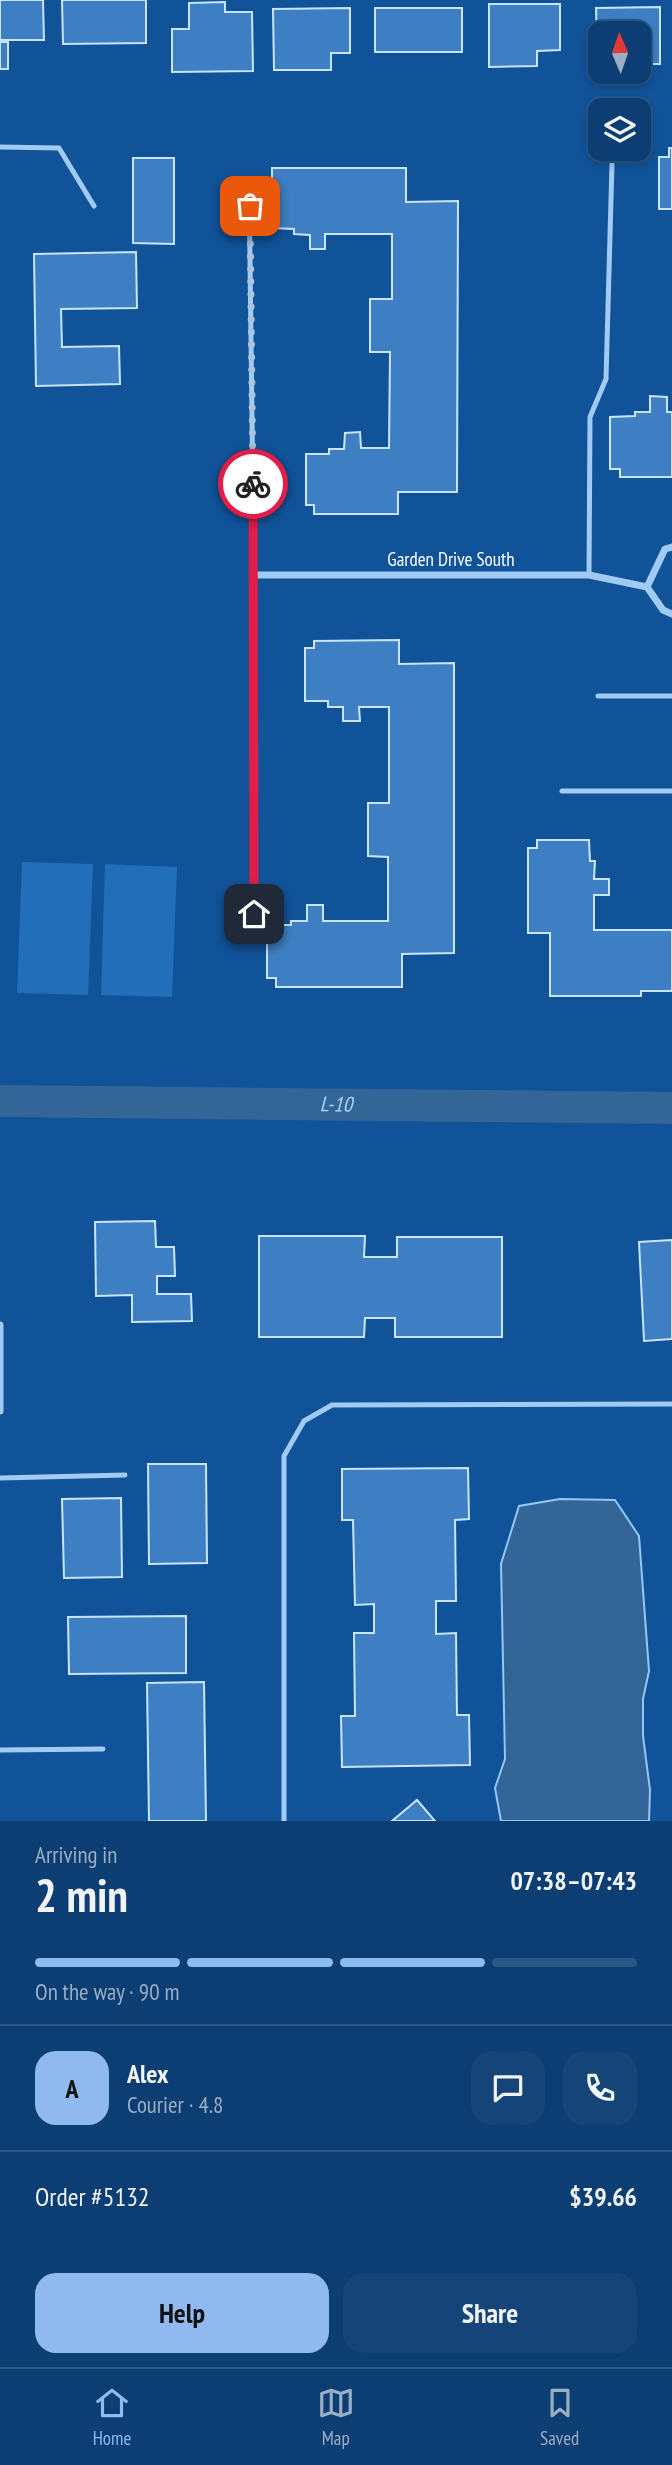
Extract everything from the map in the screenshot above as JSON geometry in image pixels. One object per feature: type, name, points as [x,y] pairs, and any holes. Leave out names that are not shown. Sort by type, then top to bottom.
[{"type":"street","points":[[672,547],[665,549],[647,587],[663,610],[672,614]]},
{"type":"street","name":"Garden Drive South","points":[[254,575],[589,575],[647,587]]},
{"type":"street","points":[[0,1325],[0,1411]]},
{"type":"lane","points":[[0,147],[59,148],[94,206]]},
{"type":"lane","points":[[589,575],[590,417],[606,380],[612,164]]},
{"type":"lane","points":[[249,180],[254,575],[254,914]]},
{"type":"lane","points":[[598,696],[672,696]]},
{"type":"lane","points":[[562,791],[672,791]]},
{"type":"lane","points":[[284,1821],[284,1456],[304,1421],[332,1405],[672,1404]]},
{"type":"lane","points":[[0,1478],[125,1475]]},
{"type":"lane","points":[[0,1750],[103,1749]]},
{"type":"shaded area","points":[[22,862],[93,864],[88,995],[17,993]]},
{"type":"shaded area","points":[[105,864],[177,867],[172,997],[101,995]]},
{"type":"shaded area","points":[[560,1499],[615,1500],[639,1536],[649,1671],[643,1699],[643,1736],[650,1790],[649,1821],[501,1821],[495,1788],[505,1759],[501,1564],[519,1506]]},
{"type":"building","points":[[0,0],[43,0],[44,40],[0,40]]},
{"type":"building","points":[[62,0],[146,0],[146,43],[63,44]]},
{"type":"building","points":[[225,2],[225,12],[252,12],[253,71],[172,72],[172,29],[189,29],[189,3]]},
{"type":"building","points":[[489,4],[560,4],[560,50],[537,51],[537,66],[489,67]]},
{"type":"building","points":[[660,7],[660,64],[651,64],[651,21],[596,21],[596,8]]},
{"type":"building","points":[[350,8],[350,53],[331,53],[331,70],[274,70],[273,9]]},
{"type":"building","points":[[375,8],[462,8],[462,52],[375,52]]},
{"type":"building","points":[[0,42],[8,42],[8,69],[0,69]]},
{"type":"building","points":[[669,148],[672,148],[672,209],[659,209],[659,157],[669,157]]},
{"type":"building","points":[[133,158],[174,158],[174,244],[133,243]]},
{"type":"building","points":[[272,168],[406,168],[406,202],[458,201],[457,492],[398,492],[398,514],[314,514],[314,505],[306,505],[306,454],[329,454],[329,449],[344,449],[345,433],[360,432],[361,448],[389,448],[390,352],[370,352],[370,299],[392,299],[392,234],[325,234],[325,249],[310,249],[310,235],[294,234],[294,229],[272,228]]},
{"type":"building","points":[[136,252],[137,308],[61,309],[62,347],[119,346],[120,384],[36,386],[34,254]]},
{"type":"building","points":[[650,396],[667,397],[667,412],[672,412],[672,477],[620,477],[620,469],[610,469],[610,417],[635,416],[635,412],[650,412]]},
{"type":"building","points":[[399,640],[399,664],[454,663],[454,953],[402,954],[402,987],[276,987],[276,978],[267,978],[267,925],[291,925],[291,921],[307,921],[307,905],[323,905],[323,921],[388,921],[388,857],[368,856],[368,803],[389,803],[389,707],[359,707],[360,721],[343,721],[343,707],[328,707],[328,701],[305,701],[305,648],[314,648],[314,641]]},
{"type":"building","points":[[537,840],[589,840],[590,861],[595,861],[594,879],[609,879],[609,895],[594,895],[594,930],[672,930],[672,991],[641,991],[641,996],[550,996],[550,933],[528,933],[528,848],[537,848]]},
{"type":"building","points":[[155,1221],[156,1247],[174,1247],[175,1276],[157,1276],[157,1294],[191,1294],[192,1321],[132,1322],[132,1295],[96,1296],[95,1222]]},
{"type":"building","points":[[259,1236],[365,1236],[364,1257],[397,1257],[397,1237],[502,1237],[502,1337],[395,1337],[395,1318],[365,1318],[364,1337],[259,1337]]},
{"type":"building","points":[[672,1240],[672,1339],[644,1341],[639,1242]]},
{"type":"building","points":[[148,1464],[206,1464],[207,1563],[149,1564]]},
{"type":"building","points":[[468,1468],[469,1519],[455,1520],[456,1601],[436,1601],[436,1634],[456,1633],[457,1715],[469,1715],[470,1765],[342,1767],[341,1716],[355,1716],[354,1633],[374,1633],[374,1604],[355,1605],[353,1520],[342,1520],[342,1469]]},
{"type":"building","points":[[121,1498],[122,1577],[64,1578],[62,1499]]},
{"type":"building","points":[[186,1616],[186,1673],[69,1674],[68,1617]]},
{"type":"building","points":[[204,1682],[206,1821],[149,1821],[147,1683]]},
{"type":"building","points":[[417,1800],[435,1821],[392,1821]]},
{"type":"waterway","name":"L-10","points":[[0,1101],[672,1108]]},
{"type":"way so far","points":[[250,206],[253,484]]},
{"type":"route","points":[[253,484],[254,914]]}]
